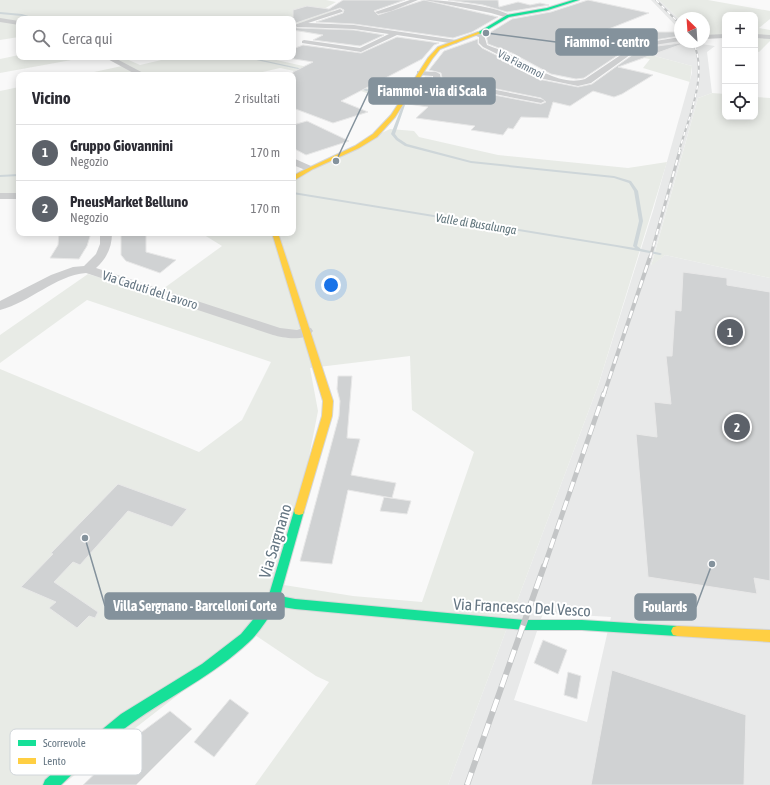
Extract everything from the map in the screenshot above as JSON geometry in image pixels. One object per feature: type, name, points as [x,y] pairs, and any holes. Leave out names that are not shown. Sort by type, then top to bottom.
[{"type":"street","points":[[378,12],[389,10],[415,0]]},
{"type":"street","points":[[428,0],[492,11],[511,16]]},
{"type":"street","points":[[458,0],[465,7]]},
{"type":"street","points":[[296,177],[308,168],[374,138],[388,124],[420,72],[436,50],[476,35],[511,16],[548,9],[577,0]]},
{"type":"street","points":[[340,11],[297,25],[354,27],[456,42]]},
{"type":"street","points":[[0,20],[16,23]]},
{"type":"street","points":[[304,42],[361,50],[396,33]]},
{"type":"street","name":"Via Fiammoi","points":[[476,35],[482,36],[482,43],[485,46],[516,60],[538,74],[557,81],[578,84],[588,81],[639,45],[647,42],[674,40]]},
{"type":"street","points":[[710,37],[722,36]]},
{"type":"street","points":[[758,36],[770,37]]},
{"type":"street","points":[[114,60],[137,72]]},
{"type":"street","name":"Via Fiammoi","points":[[420,72],[436,74],[437,81],[541,101]]},
{"type":"street","points":[[296,162],[308,168]]},
{"type":"street","points":[[0,196],[16,196]]},
{"type":"street","points":[[87,269],[101,257],[105,248],[106,236]]},
{"type":"street","name":"Via Sargnano","points":[[114,729],[237,646],[266,615],[273,600],[327,416],[328,401],[276,236]]},
{"type":"street","name":"Via Caduti del Lavoro","points":[[0,306],[22,297],[68,271],[87,269],[278,332],[298,334],[306,331]]},
{"type":"street","name":"Via Francesco Del Vesco","points":[[273,600],[303,605],[524,625],[582,625],[770,636]]},
{"type":"street","name":"Via Sargnano","points":[[50,785],[61,775]]},
{"type":"shaded area","points":[[0,0],[326,0],[336,2],[322,10],[337,12],[296,24],[296,16],[16,16],[16,37],[0,40]]},
{"type":"shaded area","points":[[651,0],[659,0],[674,14],[674,24]]},
{"type":"shaded area","points":[[659,0],[708,0],[770,11],[770,19],[759,28],[770,30],[770,41],[758,52],[758,12],[722,12],[722,35],[710,36],[710,12],[674,12],[674,14]]},
{"type":"shaded area","points":[[674,41],[674,48],[710,48],[710,45],[715,46],[707,52],[712,93],[698,98],[651,265],[665,255],[770,278],[770,785],[448,785],[598,386],[653,211],[692,73],[692,66],[632,50],[641,46]],"holes":[[[543,613],[611,617],[587,722],[514,700]]]},
{"type":"shaded area","points":[[632,50],[692,66],[690,82],[643,68],[650,59],[625,55]]},
{"type":"shaded area","points":[[16,56],[16,60],[72,60],[0,73],[0,59]]},
{"type":"shaded area","points":[[112,60],[129,60],[140,65],[161,60],[276,60],[330,72],[346,82],[400,98],[398,104],[318,76],[280,68],[263,72],[94,72],[122,66]]},
{"type":"shaded area","points":[[16,88],[16,194],[0,194],[0,91]]},
{"type":"shaded area","points":[[712,93],[722,94],[722,120],[758,120],[758,97],[770,98],[770,278],[665,255],[651,266],[698,98]]},
{"type":"shaded area","points":[[390,129],[414,131],[419,137],[498,155],[628,168],[667,162],[598,386],[448,785],[255,785],[329,682],[316,676],[255,635],[134,729],[10,729],[10,775],[75,775],[62,785],[0,785],[0,369],[199,452],[242,420],[271,362],[87,300],[0,363],[0,335],[88,274],[156,294],[222,246],[206,236],[296,236],[296,174]],"holes":[[[410,356],[412,410],[474,452],[422,602],[353,596],[284,585],[318,411],[310,368]]]},
{"type":"building","points":[[343,0],[405,0],[374,11],[378,15],[424,0],[498,17],[472,32],[453,38],[354,24],[316,22],[343,13],[344,10],[340,8],[296,23],[296,16],[293,16],[293,10],[307,6],[329,9]]},
{"type":"building","points":[[448,0],[498,0],[499,7],[518,2],[530,5],[540,3],[549,5],[507,12],[483,5]]},
{"type":"building","points":[[588,0],[649,13],[601,32],[674,32],[674,37],[636,43],[584,78],[576,79],[551,74],[512,53],[488,44],[486,35],[512,19],[551,12]]},
{"type":"building","points":[[296,28],[354,30],[384,35],[360,46],[313,40],[323,35],[296,30]]},
{"type":"building","points":[[397,37],[439,43],[434,45],[422,59],[341,101],[368,112],[333,123],[296,109],[296,72],[293,72],[313,62],[296,59],[296,48],[303,45],[361,53]]},
{"type":"building","points":[[478,39],[478,44],[482,48],[512,63],[538,79],[578,87],[592,84],[642,48],[674,44],[674,47],[618,67],[653,75],[622,94],[614,97],[593,91],[570,106],[553,102],[548,118],[521,117],[513,129],[508,128],[503,135],[471,130],[475,126],[416,118],[428,107],[408,104],[425,77],[432,77],[432,82],[437,84],[541,104],[546,102],[541,98],[442,78],[441,73],[429,70],[444,51]]},
{"type":"building","points":[[307,121],[349,141],[306,155],[296,150],[296,124]]},
{"type":"building","points":[[59,236],[90,236],[87,246],[79,259],[50,258],[58,245]]},
{"type":"building","points":[[121,236],[146,236],[146,252],[176,260],[160,273],[126,261],[121,255]]},
{"type":"building","points":[[683,272],[727,278],[727,285],[770,292],[770,581],[754,578],[757,594],[648,577],[636,434],[657,437],[654,402],[671,404],[666,356],[672,356],[675,310],[681,311]]},
{"type":"building","points":[[338,376],[352,376],[347,438],[360,439],[351,475],[396,483],[392,498],[348,490],[332,564],[300,561],[339,416],[340,401],[337,389]]},
{"type":"building","points":[[118,484],[187,509],[172,527],[128,511],[80,565],[73,562],[54,582],[98,612],[95,618],[89,616],[77,628],[49,608],[56,602],[21,587],[53,554],[51,553]]},
{"type":"building","points":[[384,497],[411,501],[407,514],[380,511]]},
{"type":"building","points":[[543,640],[567,650],[558,674],[534,663]]},
{"type":"building","points":[[612,670],[746,715],[744,785],[591,785]]},
{"type":"building","points":[[568,672],[581,676],[577,699],[564,695]]},
{"type":"building","points":[[230,699],[249,713],[214,757],[194,742]]},
{"type":"building","points":[[170,711],[192,729],[136,785],[83,785],[93,775],[142,775],[142,732]]},
{"type":"waterway","points":[[0,13],[26,16]]},
{"type":"waterway","points":[[259,60],[307,70]]},
{"type":"waterway","points":[[358,87],[392,98],[404,106],[393,134],[397,139],[406,145],[471,162],[614,177],[630,182],[636,191],[641,221],[635,246],[639,250]]},
{"type":"waterway","name":"Valle di Busalunga","points":[[0,176],[16,175]]},
{"type":"waterway","name":"Valle di Busalunga","points":[[296,193],[660,254]]},
{"type":"railway","points":[[656,0],[674,18]]},
{"type":"railway","points":[[679,151],[692,111],[698,82],[699,68],[695,48]]},
{"type":"railway","points":[[650,258],[680,150]]},
{"type":"railway","points":[[604,394],[650,257]]},
{"type":"railway","points":[[544,567],[604,393]]},
{"type":"railway","points":[[467,785],[544,566]]},
{"type":"traffic: fast","points":[[479,33],[508,16],[548,9],[577,0]]},
{"type":"traffic: fast","points":[[114,729],[126,719],[207,668],[245,638],[260,620],[273,600],[299,511]]},
{"type":"traffic: fast","points":[[273,600],[295,604],[524,625],[582,625],[677,631]]},
{"type":"traffic: fast","points":[[50,785],[61,775]]},
{"type":"traffic: slow","points":[[296,177],[311,168],[357,147],[375,135],[393,116],[430,58],[439,48],[479,33]]},
{"type":"traffic: slow","points":[[276,236],[328,401],[327,416],[299,511]]},
{"type":"traffic: slow","points":[[677,631],[770,636]]},
{"type":"place","name":"Fiammoi - centro","points":[[486,33]]},
{"type":"place","name":"Fiammoi - via di Scala","points":[[336,161]]},
{"type":"place","name":"Gruppo Giovannini","points":[[730,332]]},
{"type":"place","name":"PneusMarket Belluno","points":[[737,427]]},
{"type":"place","name":"Villa Sergnano - Barcelloni Corte","points":[[85,538]]},
{"type":"place","name":"Foulards","points":[[712,564]]}]
